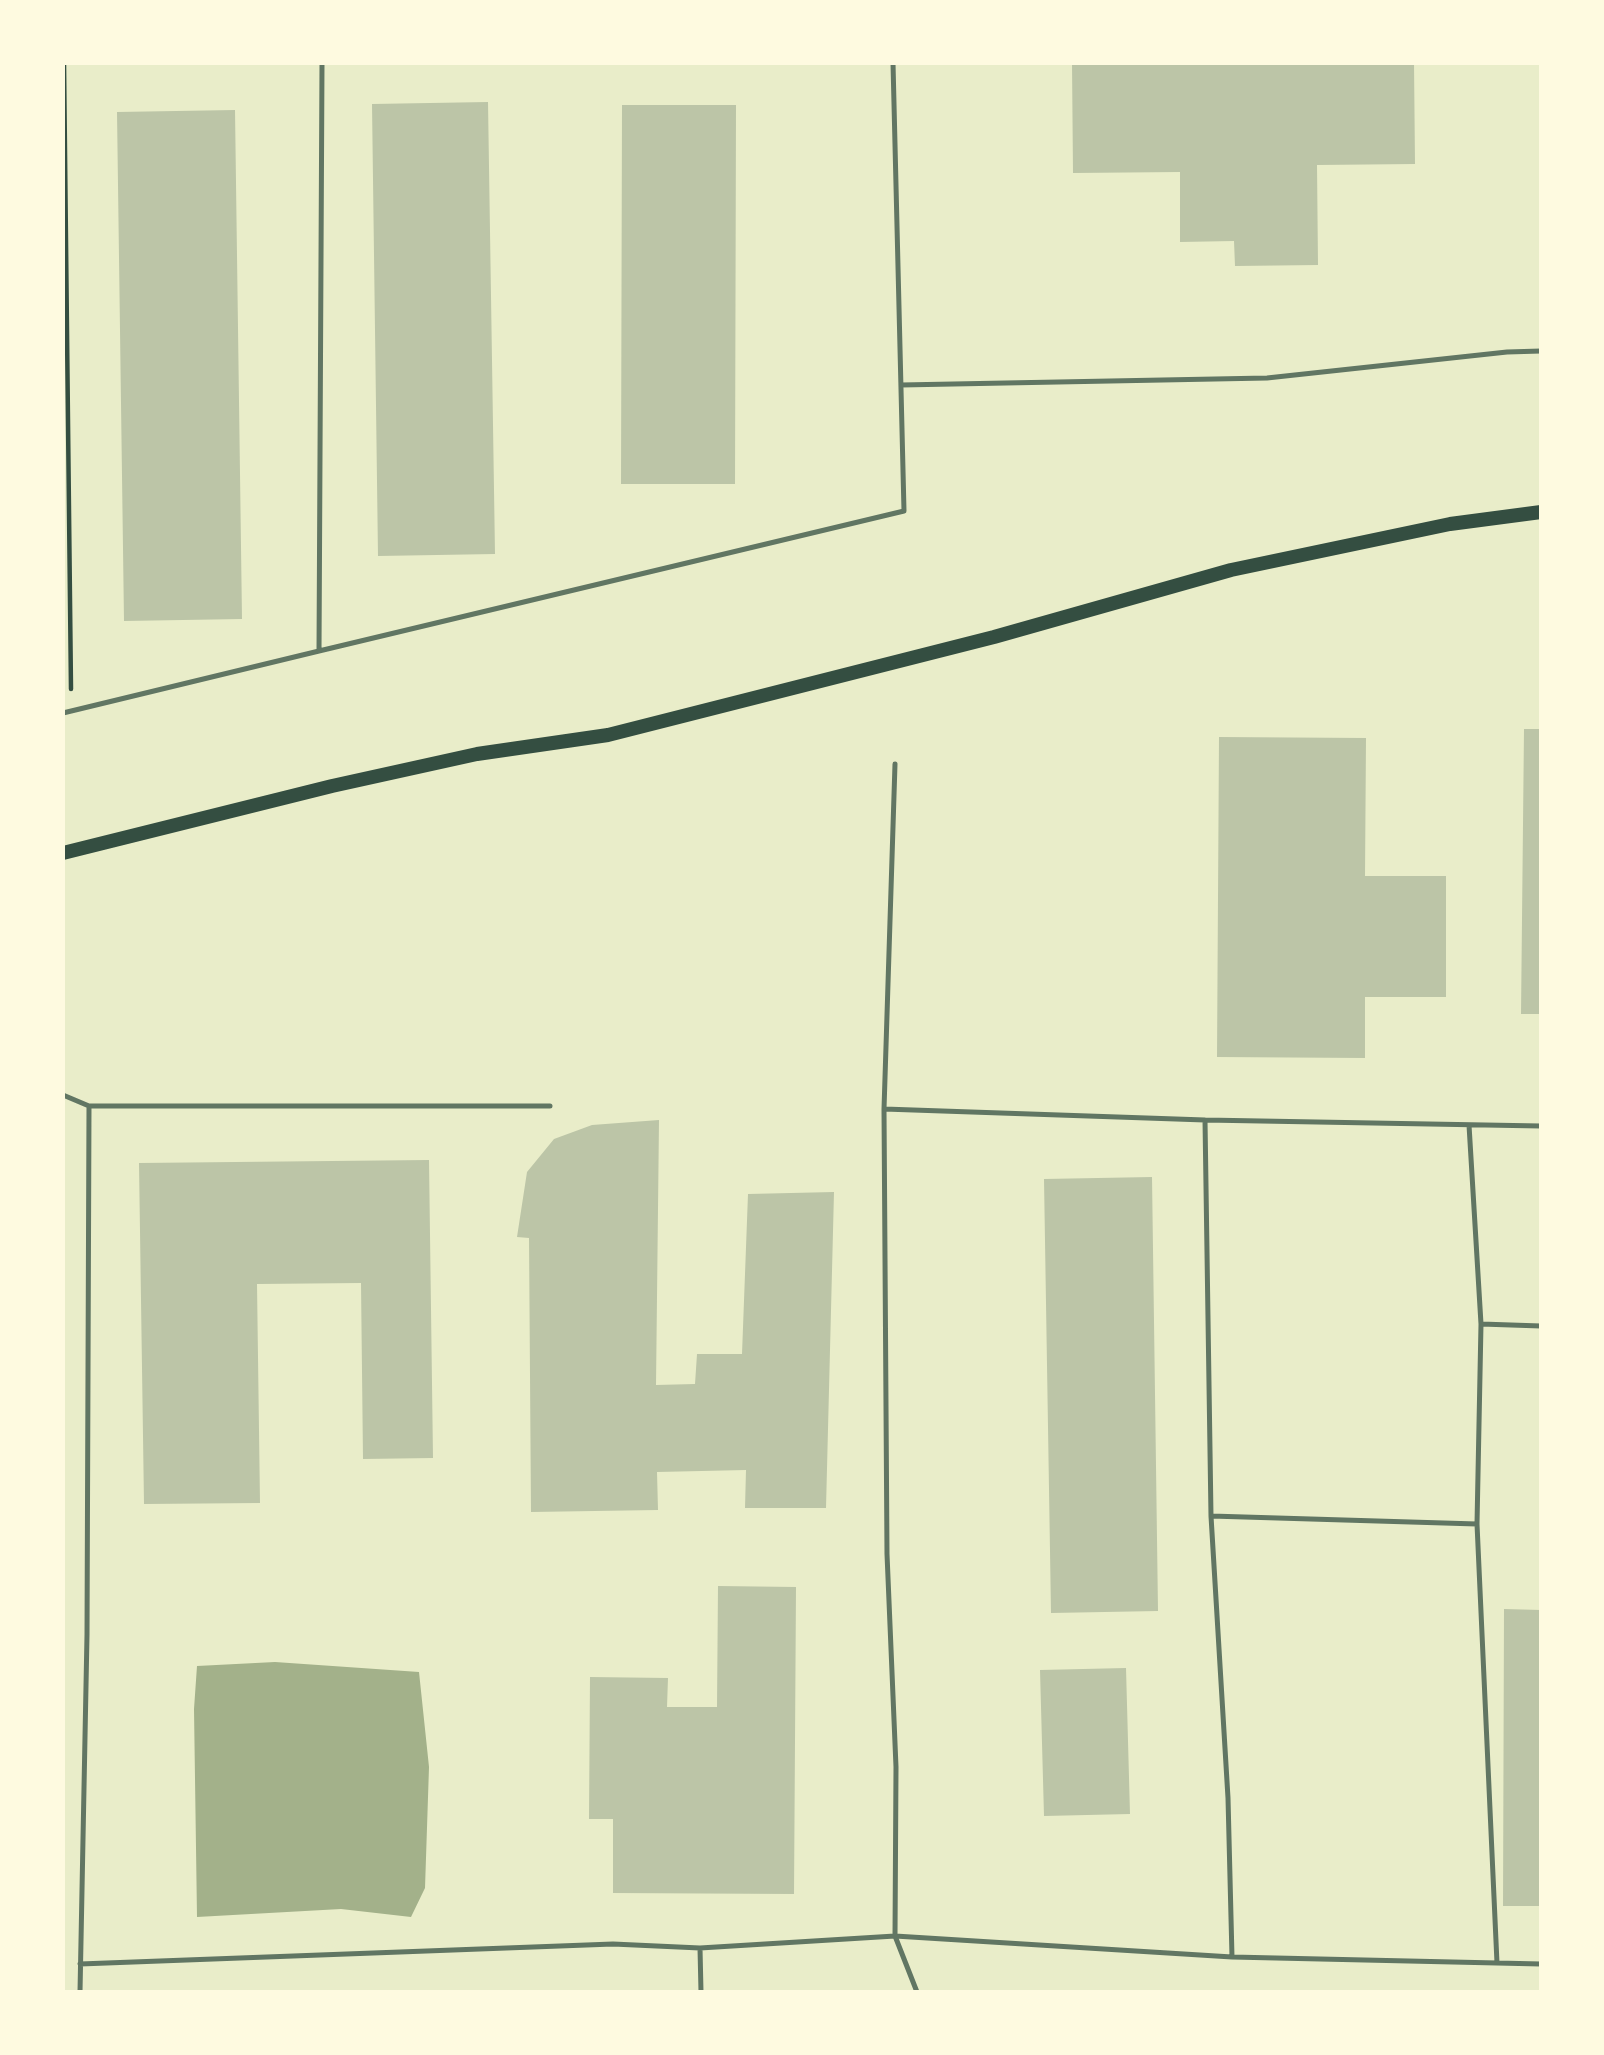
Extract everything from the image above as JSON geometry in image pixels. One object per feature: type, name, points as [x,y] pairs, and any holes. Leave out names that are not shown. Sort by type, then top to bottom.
[{"type":"main road","points":[[63,853],[332,786],[464,757],[608,736],[994,636],[1231,570],[1450,524],[1541,512]]},
{"type":"lane","points":[[319,651],[322,63]]},
{"type":"lane","points":[[63,713],[904,511],[893,63]]},
{"type":"lane","points":[[901,385],[1267,378],[1541,351]]},
{"type":"lane","points":[[895,764],[884,1109],[887,1554],[896,1767],[895,1936],[917,1992]]},
{"type":"lane","points":[[63,1094],[89,1106],[550,1106]]},
{"type":"lane","points":[[80,1992],[87,1635],[89,1106]]},
{"type":"lane","points":[[884,1109],[1205,1120],[1541,1126]]},
{"type":"lane","points":[[1205,1120],[1211,1516],[1228,1798],[1231,1956]]},
{"type":"lane","points":[[1469,1125],[1481,1324],[1477,1524],[1497,1963]]},
{"type":"lane","points":[[1481,1324],[1541,1326]]},
{"type":"lane","points":[[1211,1516],[1477,1524]]},
{"type":"lane","points":[[80,1964],[613,1944],[700,1948],[895,1936],[1231,1956],[1541,1964]]},
{"type":"lane","points":[[700,1948],[701,1992]]},
{"type":"path","points":[[64,63],[71,711]]},
{"type":"shaded area","points":[[275,1662],[419,1672],[429,1767],[425,1888],[411,1917],[341,1909],[197,1917],[194,1709],[197,1666]]},
{"type":"building","points":[[1072,63],[1414,63],[1415,164],[1317,165],[1318,265],[1235,266],[1234,241],[1180,242],[1180,172],[1073,173]]},
{"type":"building","points":[[488,102],[495,554],[378,556],[372,104]]},
{"type":"building","points":[[622,105],[736,105],[735,484],[621,484]]},
{"type":"building","points":[[235,110],[242,619],[124,621],[117,112]]},
{"type":"building","points":[[1524,729],[1541,729],[1541,1014],[1521,1014]]},
{"type":"building","points":[[1219,737],[1366,738],[1365,876],[1446,876],[1446,997],[1365,997],[1365,1058],[1217,1057]]},
{"type":"building","points":[[659,1120],[656,1385],[695,1384],[697,1354],[742,1354],[748,1194],[834,1192],[826,1508],[745,1508],[746,1470],[657,1472],[658,1510],[531,1512],[529,1238],[517,1237],[527,1172],[554,1139],[592,1125]]},
{"type":"building","points":[[429,1160],[433,1458],[363,1459],[361,1283],[257,1284],[260,1503],[144,1504],[139,1163]]},
{"type":"building","points":[[1152,1177],[1158,1611],[1051,1613],[1044,1179]]},
{"type":"building","points":[[718,1586],[796,1587],[794,1894],[613,1893],[613,1819],[589,1819],[590,1677],[668,1678],[667,1707],[717,1707]]},
{"type":"building","points":[[1504,1609],[1541,1610],[1541,1906],[1503,1906]]},
{"type":"building","points":[[1126,1668],[1130,1814],[1044,1816],[1040,1670]]}]
